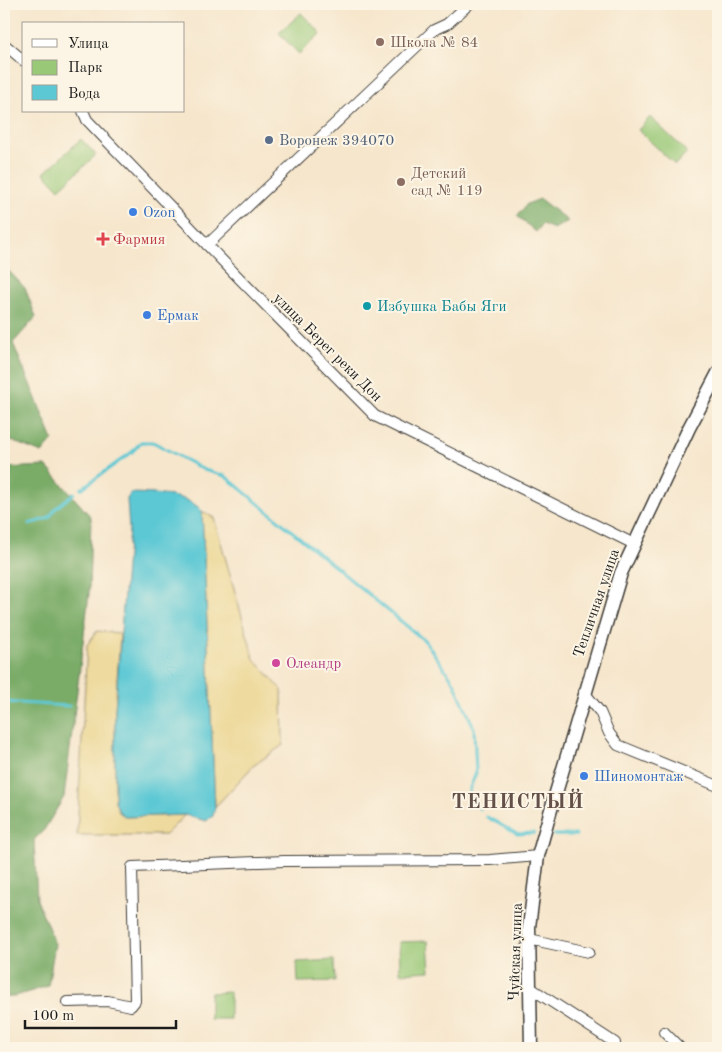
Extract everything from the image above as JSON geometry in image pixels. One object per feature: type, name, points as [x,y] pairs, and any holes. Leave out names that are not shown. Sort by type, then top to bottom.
[{"type":"street","points":[[207,245],[434,30],[447,24],[469,4]]},
{"type":"street","points":[[4,44],[22,59]]},
{"type":"street","name":"улица Берег реки Дон","points":[[83,112],[87,120],[375,416],[634,544]]},
{"type":"street","name":"Тепличная улица","points":[[538,856],[584,692],[621,573],[718,374]]},
{"type":"street","points":[[584,692],[600,712],[609,733],[618,746],[718,786]]},
{"type":"street","points":[[67,1002],[108,1001],[131,1006],[135,1001],[132,867],[284,861],[490,860],[538,856]]},
{"type":"street","name":"Чуйская улица","points":[[531,1048],[529,938],[538,856]]},
{"type":"street","points":[[529,938],[589,952]]},
{"type":"street","points":[[529,987],[615,1043],[614,1048]]},
{"type":"street","points":[[664,1032],[680,1048]]},
{"type":"green space","points":[[301,13],[321,33],[299,54],[279,33]]},
{"type":"green space","points":[[650,117],[687,152],[675,165],[638,130]]},
{"type":"green space","points":[[81,139],[96,155],[59,189],[44,173]]},
{"type":"green space","points":[[540,199],[568,221],[554,229],[542,224],[536,232],[517,216],[527,204]]},
{"type":"green space","points":[[4,266],[25,288],[36,317],[13,343],[53,440],[42,453],[4,438]]},
{"type":"green space","points":[[46,466],[91,517],[89,594],[64,797],[44,830],[34,840],[37,900],[55,944],[48,986],[16,996],[4,997],[4,468]]},
{"type":"green space","points":[[428,941],[430,971],[400,973],[399,942]]},
{"type":"green space","points":[[334,960],[335,981],[298,982],[297,962]]},
{"type":"green space","points":[[230,992],[230,1019],[210,1019],[210,993]]},
{"type":"sand","points":[[202,511],[214,518],[254,659],[282,690],[283,745],[253,766],[215,807]]},
{"type":"sand","points":[[97,631],[120,633],[115,710],[115,801],[119,812],[126,817],[185,815],[165,835],[77,835],[87,645]]},
{"type":"water","points":[[131,493],[159,494],[179,498],[196,505],[202,511],[215,807],[213,816],[206,821],[185,815],[126,817],[119,812],[115,801],[115,710],[129,529],[127,499]]},
{"type":"waterway","points":[[81,489],[132,452],[141,442],[153,442],[204,470],[225,476],[425,641],[454,682],[474,728],[476,773],[469,790],[471,801],[480,809]]},
{"type":"waterway","points":[[29,524],[49,518],[56,508],[74,493]]},
{"type":"waterway","points":[[4,702],[69,706]]},
{"type":"waterway","points":[[487,817],[517,834],[534,833]]},
{"type":"waterway","points":[[554,835],[576,835]]},
{"type":"place","name":"Школа № 84","points":[[380,42]]},
{"type":"place","name":"Воронеж 394070","points":[[269,140]]},
{"type":"place","name":"Детский сад № 119","points":[[401,182]]},
{"type":"place","name":"Ozon","points":[[133,212]]},
{"type":"place","name":"Фармия","points":[[103,239]]},
{"type":"place","name":"Избушка Бабы Яги","points":[[367,306]]},
{"type":"place","name":"Ермак","points":[[147,315]]},
{"type":"place","name":"Олеандр","points":[[276,663]]},
{"type":"place","name":"Шиномонтаж","points":[[584,776]]},
{"type":"district","name":"ТЕНИСТЫЙ","points":[[518,801]]}]
